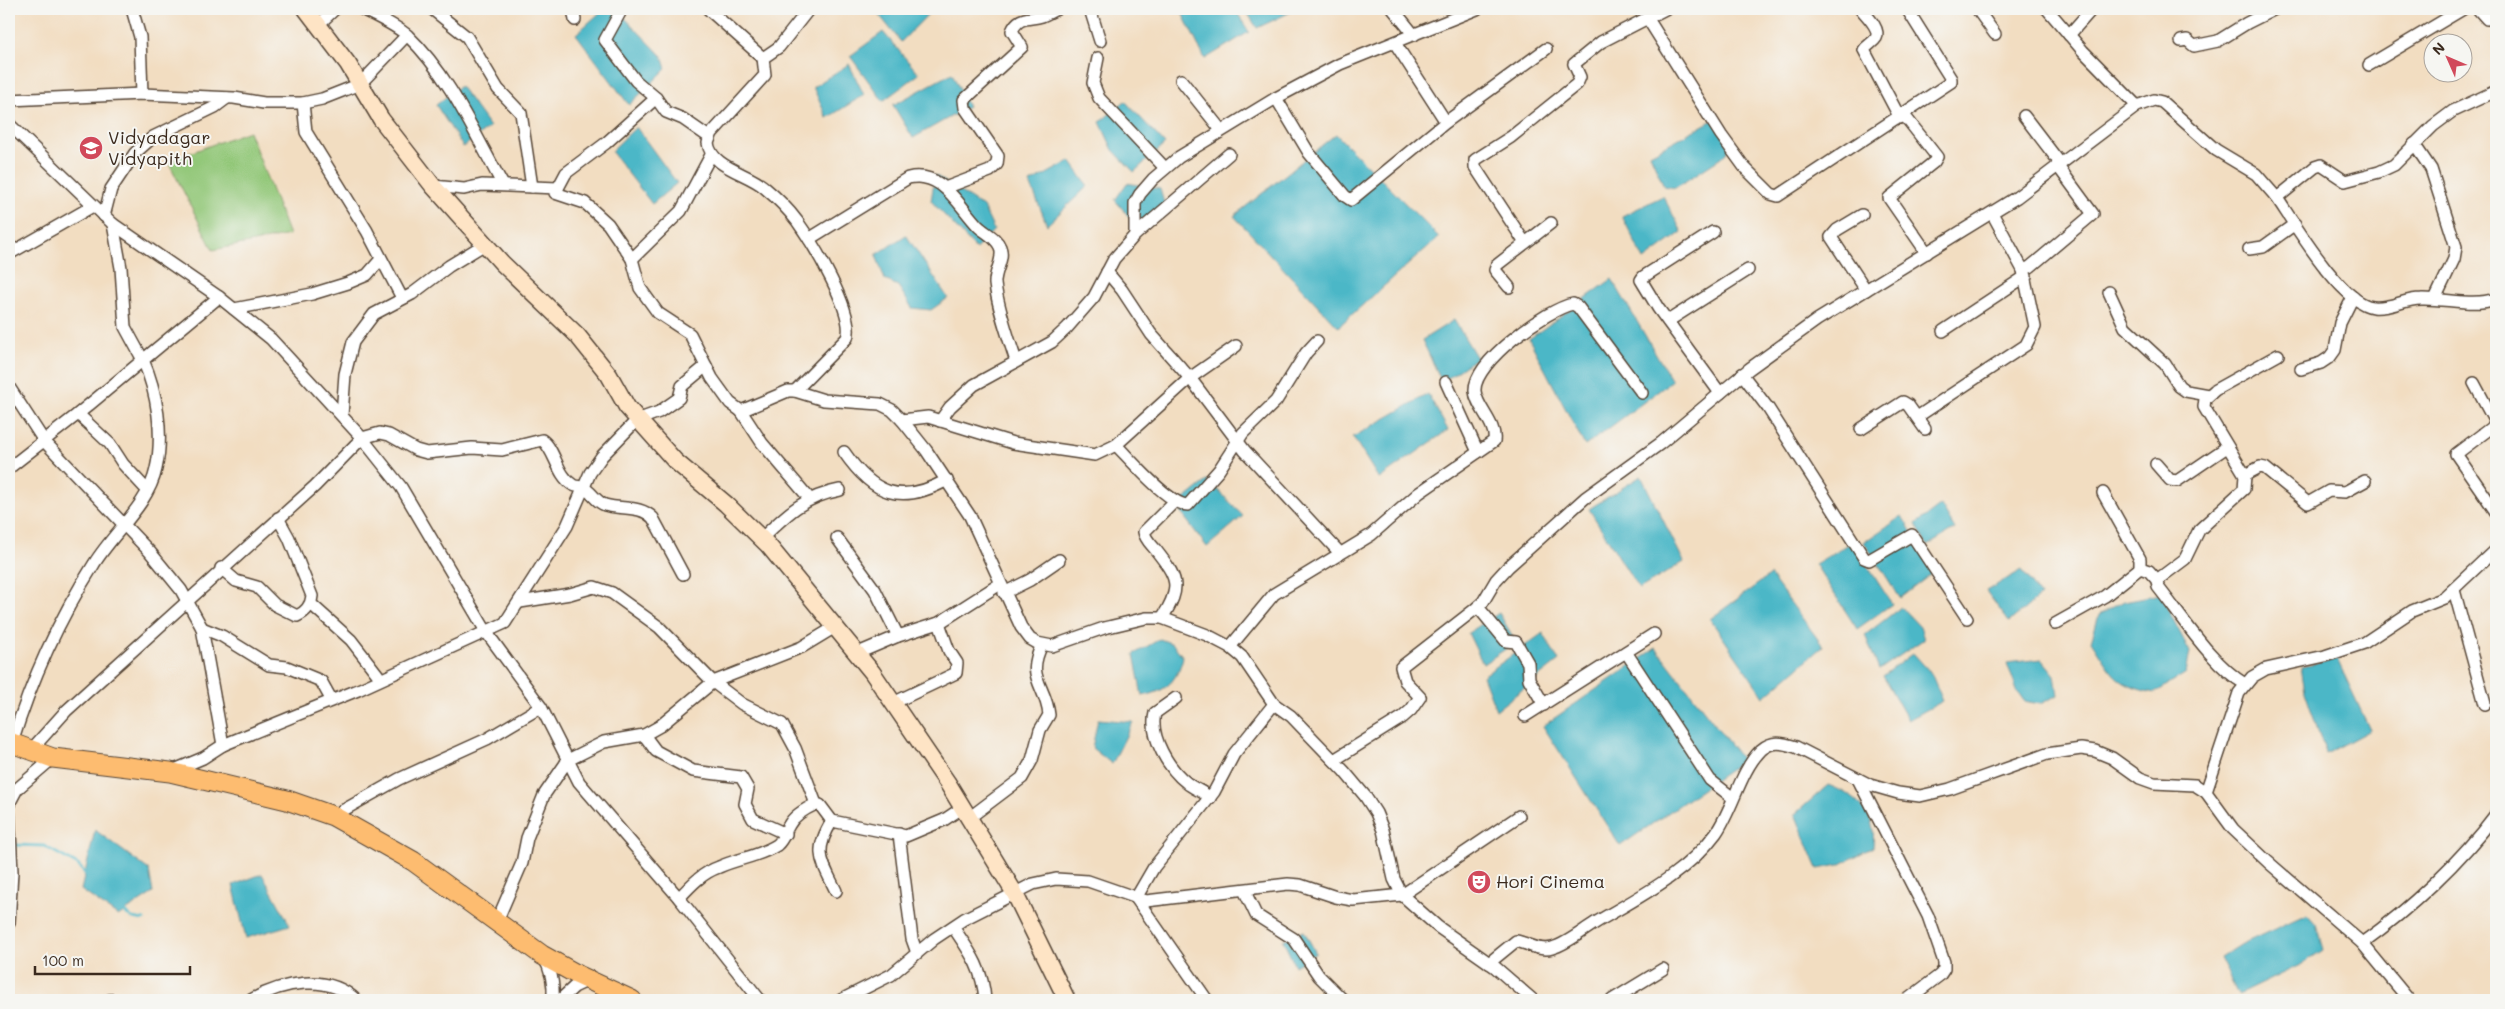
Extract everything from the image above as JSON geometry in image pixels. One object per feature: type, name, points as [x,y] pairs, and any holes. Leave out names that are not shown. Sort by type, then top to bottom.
[{"type":"main road","points":[[10,743],[53,758],[170,772],[287,800],[333,816],[413,861],[542,955],[632,1000]]},
{"type":"street","points":[[132,9],[140,37],[142,94]]},
{"type":"street","points":[[306,9],[319,24],[360,84],[381,119],[433,186],[485,244],[577,335],[610,375],[627,407],[637,420],[675,461],[726,504],[761,539],[858,653],[966,813],[1014,892],[1067,1000]]},
{"type":"street","points":[[319,24],[335,9]]},
{"type":"street","points":[[362,9],[407,35],[445,82],[504,185]]},
{"type":"street","points":[[622,9],[605,40],[636,81],[656,98],[666,112],[684,119],[709,137]]},
{"type":"street","points":[[708,9],[763,58],[765,75],[709,137],[708,143],[712,155],[723,165],[754,179],[783,204],[809,239],[844,309],[849,333],[838,348],[795,391]]},
{"type":"street","points":[[763,58],[779,47],[810,9]]},
{"type":"street","points":[[946,188],[990,171],[997,164],[998,156],[965,108],[964,100],[1022,47],[1012,31],[1015,24],[1029,16],[1040,17],[1057,9]]},
{"type":"street","points":[[1090,9],[1100,41]]},
{"type":"street","points":[[1393,9],[1414,35]]},
{"type":"street","points":[[1135,235],[1135,203],[1153,179],[1165,168],[1221,130],[1276,98],[1353,58],[1477,9]]},
{"type":"street","points":[[1525,243],[1475,167],[1475,160],[1511,137],[1577,84],[1580,77],[1574,64],[1601,42],[1665,9]]},
{"type":"street","points":[[1861,9],[1877,33],[1876,38],[1864,50],[1902,116],[1937,157],[1934,162],[1889,198],[1927,253]]},
{"type":"street","points":[[1648,18],[1721,135],[1745,168],[1771,194],[1778,196],[1949,84],[1951,79],[1907,9]]},
{"type":"street","points":[[1977,9],[1995,34]]},
{"type":"street","points":[[2047,9],[2137,106]]},
{"type":"street","points":[[2069,34],[2092,9]]},
{"type":"street","points":[[2182,41],[2187,40],[2194,46],[2209,44],[2275,9]]},
{"type":"street","points":[[2368,65],[2463,9]]},
{"type":"street","points":[[2478,9],[2487,20],[2496,16]]},
{"type":"street","points":[[436,10],[467,38],[498,89],[521,113],[532,187]]},
{"type":"street","points":[[9,100],[142,94],[303,103],[322,99],[360,84],[407,35]]},
{"type":"street","points":[[1395,43],[1446,122]]},
{"type":"street","points":[[1276,98],[1309,153],[1345,196],[1351,200],[1446,122],[1546,49]]},
{"type":"street","points":[[1098,58],[1093,83],[1099,98],[1165,168]]},
{"type":"street","points":[[1181,80],[1221,130]]},
{"type":"street","points":[[2277,198],[2315,167],[2325,166],[2338,178],[2352,181],[2394,165],[2414,144],[2453,111],[2496,90]]},
{"type":"street","points":[[10,743],[25,699],[67,612],[95,562],[123,526],[147,490],[156,470],[159,446],[154,395],[143,360],[125,327],[121,268],[108,220],[111,189],[136,153],[153,137],[215,107],[227,98]]},
{"type":"street","points":[[656,98],[606,143],[566,173],[555,193],[586,203],[608,224],[632,259],[640,288],[658,313],[690,334],[706,366],[730,403],[741,411],[762,443],[809,498]]},
{"type":"street","points":[[1334,760],[1411,710],[1420,697],[1405,681],[1401,667],[1478,607],[1488,595],[1496,580],[1585,498],[1661,443],[1742,374],[1817,320],[2017,197],[2137,106],[2154,100],[2162,102],[2216,150],[2256,174],[2277,198],[2330,273],[2358,302],[2370,307],[2380,308],[2412,299],[2480,303],[2496,299]]},
{"type":"street","points":[[303,103],[306,132],[346,196],[402,298]]},
{"type":"street","points":[[1943,331],[2024,273],[2093,214],[2024,116]]},
{"type":"street","points":[[9,124],[108,220],[219,297],[271,339],[362,438],[401,487],[487,633],[541,707],[580,782],[679,898],[760,1000]]},
{"type":"street","points":[[2414,144],[2431,169],[2456,248],[2454,259],[2435,299]]},
{"type":"street","points":[[940,421],[950,407],[974,385],[1052,342],[1094,297],[1114,259],[1135,235],[1229,154]]},
{"type":"street","points":[[632,259],[681,211],[712,155]]},
{"type":"street","points":[[809,239],[908,178],[920,176],[931,178],[946,188],[979,228],[997,241],[1000,247],[1002,252],[995,283],[1016,361]]},
{"type":"street","points":[[433,186],[464,189],[482,185],[558,188]]},
{"type":"street","points":[[9,254],[93,206]]},
{"type":"street","points":[[1917,417],[2026,345],[2035,327],[2024,273],[1992,213]]},
{"type":"street","points":[[1862,215],[1837,230],[1831,237],[1866,290]]},
{"type":"street","points":[[1509,287],[1495,268],[1551,223]]},
{"type":"street","points":[[2249,249],[2263,247],[2295,224]]},
{"type":"street","points":[[1713,232],[1643,277],[1642,283],[1668,322],[1720,392]]},
{"type":"street","points":[[342,415],[345,374],[353,342],[374,314],[412,294],[449,266],[485,244]]},
{"type":"street","points":[[234,309],[312,294],[348,283],[367,275],[381,259]]},
{"type":"street","points":[[1668,322],[1748,270]]},
{"type":"street","points":[[1107,272],[1156,341],[1190,378],[1260,468],[1340,553]]},
{"type":"street","points":[[2109,292],[2125,327],[2165,364],[2179,386],[2186,391],[2208,395]]},
{"type":"street","points":[[9,468],[78,414],[219,297]]},
{"type":"street","points":[[2301,369],[2321,364],[2330,357],[2335,350],[2340,323],[2353,297]]},
{"type":"street","points":[[1230,646],[1274,594],[1370,535],[1419,493],[1491,444],[1494,437],[1476,394],[1475,385],[1481,371],[1506,346],[1551,312],[1573,304],[1578,307],[1642,393]]},
{"type":"street","points":[[1116,445],[1175,501],[1183,505],[1191,503],[1220,470],[1237,440],[1276,401],[1306,353],[1317,341]]},
{"type":"street","points":[[902,420],[915,417],[940,421],[1013,444],[1095,456],[1116,445],[1190,378],[1236,346]]},
{"type":"street","points":[[2156,580],[2185,559],[2198,530],[2244,489],[2245,475],[2204,408],[2204,399],[2278,355]]},
{"type":"street","points":[[170,772],[203,758],[223,745],[358,690],[487,633],[505,623],[567,526],[590,473],[602,456],[637,420],[658,412],[679,398],[682,386],[706,366]]},
{"type":"street","points":[[1742,374],[1768,408],[1864,558],[1869,560],[1912,535],[1967,618]]},
{"type":"street","points":[[1446,382],[1478,452]]},
{"type":"street","points":[[2474,383],[2496,424],[2456,454],[2496,512]]},
{"type":"street","points":[[9,387],[44,441],[170,575],[202,628],[223,745]]},
{"type":"street","points":[[741,411],[788,391],[795,391],[824,400],[880,404],[892,410],[902,420],[947,480],[970,516],[1021,627],[1030,639],[1042,645],[1052,646],[1079,635],[1128,622],[1162,618],[1200,632],[1230,646],[1247,664],[1274,704],[1291,716],[1334,760],[1376,813],[1383,830],[1394,878],[1402,895],[1438,927],[1489,962],[1533,1000]]},
{"type":"street","points":[[2487,406],[2496,398]]},
{"type":"street","points":[[1861,429],[1903,402],[1908,404],[1925,429]]},
{"type":"street","points":[[78,414],[110,444],[123,464],[147,490]]},
{"type":"street","points":[[32,750],[66,711],[187,603],[221,568],[314,486],[362,438],[380,433],[389,435],[427,454],[472,448],[502,450],[542,440],[568,481],[575,486],[584,488],[606,505],[640,509],[648,513],[653,518],[683,574]]},
{"type":"street","points":[[2156,464],[2170,480],[2176,481],[2227,447]]},
{"type":"street","points":[[844,452],[865,480],[892,491],[910,495],[932,488],[947,480]]},
{"type":"street","points":[[2245,475],[2260,468],[2265,468],[2308,503],[2330,491],[2345,492],[2365,481]]},
{"type":"street","points":[[761,539],[780,520],[809,498],[840,490]]},
{"type":"street","points":[[2103,493],[2140,559],[2140,568]]},
{"type":"street","points":[[1162,618],[1174,597],[1176,582],[1174,573],[1144,532],[1175,501]]},
{"type":"street","points":[[221,568],[236,581],[257,587],[275,604],[297,616],[311,604],[312,596],[289,538],[278,518]]},
{"type":"street","points":[[837,538],[875,590],[898,636]]},
{"type":"street","points":[[2206,792],[2239,693],[2245,684],[2266,669],[2325,656],[2364,643],[2378,636],[2412,611],[2438,602],[2454,590],[2496,549]]},
{"type":"street","points":[[858,653],[898,636],[939,623],[1002,588],[1030,580],[1059,560]]},
{"type":"street","points":[[2140,568],[2149,571],[2156,580],[2158,587],[2216,660],[2245,684]]},
{"type":"street","points":[[2054,624],[2105,596],[2140,568]]},
{"type":"street","points":[[520,602],[570,594],[594,587],[604,589],[647,617],[713,682],[742,704],[782,724],[795,748],[816,804],[820,805],[832,820],[911,835],[944,820],[966,813],[1016,785],[1027,771],[1040,730],[1049,715],[1035,675],[1035,658],[1042,645]]},
{"type":"street","points":[[2454,590],[2485,704]]},
{"type":"street","points":[[311,604],[351,640],[378,675]]},
{"type":"street","points":[[1478,607],[1506,641],[1516,642],[1528,663],[1529,679],[1544,704]]},
{"type":"street","points":[[893,703],[956,673],[957,664],[949,651],[939,623]]},
{"type":"street","points":[[497,921],[522,863],[526,838],[544,795],[568,760],[604,742],[644,736],[660,726],[713,682],[802,647],[835,627]]},
{"type":"street","points":[[202,628],[222,636],[269,665],[287,667],[321,681],[331,700]]},
{"type":"street","points":[[1525,716],[1654,634]]},
{"type":"street","points":[[1626,652],[1710,780],[1733,798]]},
{"type":"street","points":[[1176,698],[1155,713],[1155,730],[1159,744],[1173,768],[1185,782],[1202,790],[1210,798]]},
{"type":"street","points":[[1136,898],[1154,867],[1210,798],[1234,754],[1274,704]]},
{"type":"street","points":[[333,816],[399,779],[487,739],[541,707]]},
{"type":"street","points":[[644,736],[656,751],[693,771],[741,777],[748,789],[745,804],[754,819],[786,834]]},
{"type":"street","points":[[1489,962],[1516,941],[1539,948],[1554,948],[1655,888],[1687,862],[1716,833],[1756,756],[1772,743],[1782,742],[1796,747],[1883,790],[1920,796],[1950,789],[2047,754],[2081,749],[2095,751],[2112,758],[2140,778],[2154,783],[2186,783],[2195,785],[2206,792],[2233,829],[2268,862],[2362,943],[2409,1000]]},
{"type":"street","points":[[9,804],[17,789],[53,758]]},
{"type":"street","points":[[1858,779],[1928,916],[1944,962],[1944,969],[1940,975],[1907,1000]]},
{"type":"street","points":[[679,898],[697,879],[708,872],[760,854],[780,842],[793,819],[816,804]]},
{"type":"street","points":[[9,810],[12,872],[9,922]]},
{"type":"street","points":[[2362,943],[2401,914],[2419,897],[2486,828],[2496,814]]},
{"type":"street","points":[[841,1000],[891,975],[953,927],[1014,892],[1033,884],[1056,879],[1088,881],[1146,901],[1288,884],[1300,885],[1336,897],[1353,900],[1402,895],[1519,816]]},
{"type":"street","points":[[832,820],[820,848],[824,864],[836,891]]},
{"type":"street","points":[[899,834],[912,939],[917,953]]},
{"type":"street","points":[[1244,890],[1256,916],[1294,939],[1319,976],[1344,1000]]},
{"type":"street","points":[[1136,898],[1207,1000]]},
{"type":"street","points":[[953,927],[977,964],[983,980],[985,1000]]},
{"type":"street","points":[[542,955],[549,965],[554,992],[553,1000]]},
{"type":"street","points":[[1612,1000],[1663,969]]},
{"type":"street","points":[[560,1000],[574,987],[589,980]]},
{"type":"street","points":[[252,1000],[283,987],[312,983],[337,986],[356,1000]]},
{"type":"street","points":[[110,1000],[118,1000]]},
{"type":"green space","points":[[249,131],[289,235],[213,250],[168,161]]},
{"type":"water","points":[[604,9],[616,9],[662,56],[666,69],[629,105],[576,34]]},
{"type":"water","points":[[889,9],[933,9],[901,42],[880,16]]},
{"type":"water","points":[[1180,9],[1235,9],[1249,32],[1205,59]]},
{"type":"water","points":[[1245,9],[1297,9],[1257,28]]},
{"type":"water","points":[[883,32],[919,74],[883,101],[850,56]]},
{"type":"water","points":[[849,64],[864,95],[827,118],[813,87]]},
{"type":"water","points":[[952,73],[968,107],[913,138],[893,105]]},
{"type":"water","points":[[460,86],[490,127],[463,147],[436,105]]},
{"type":"water","points":[[1125,101],[1165,144],[1134,172],[1113,150],[1100,122]]},
{"type":"water","points":[[1713,120],[1724,128],[1734,145],[1721,158],[1675,188],[1664,186],[1650,154]]},
{"type":"water","points":[[636,127],[677,183],[652,204],[611,151]]},
{"type":"water","points":[[1336,134],[1439,237],[1338,327],[1234,216]]},
{"type":"water","points":[[1070,161],[1088,186],[1047,225],[1030,183]]},
{"type":"water","points":[[935,175],[983,207],[994,230],[976,249],[931,201]]},
{"type":"water","points":[[1127,183],[1160,189],[1166,210],[1141,231],[1115,200]]},
{"type":"water","points":[[1663,196],[1682,232],[1644,260],[1622,216]]},
{"type":"water","points":[[906,235],[948,298],[931,310],[912,308],[898,286],[885,280],[876,255]]},
{"type":"water","points":[[1612,279],[1672,381],[1585,446],[1529,339]]},
{"type":"water","points":[[1454,320],[1477,358],[1442,382],[1422,340]]},
{"type":"water","points":[[1428,394],[1448,430],[1379,479],[1353,437]]},
{"type":"water","points":[[1641,476],[1684,562],[1639,589],[1589,509]]},
{"type":"water","points":[[1208,480],[1243,516],[1207,547],[1176,506]]},
{"type":"water","points":[[1941,505],[1955,529],[1927,546],[1916,524]]},
{"type":"water","points":[[1902,516],[1935,571],[1900,598],[1864,542]]},
{"type":"water","points":[[1852,542],[1892,604],[1857,629],[1815,564]]},
{"type":"water","points":[[2022,570],[2040,596],[2009,622],[1986,591]]},
{"type":"water","points":[[1770,575],[1823,646],[1764,697],[1710,619]]},
{"type":"water","points":[[2160,594],[2190,652],[2186,673],[2155,693],[2123,682],[2110,670],[2091,641],[2099,615],[2124,601]]},
{"type":"water","points":[[1901,607],[1920,627],[1924,639],[1879,670],[1865,635]]},
{"type":"water","points":[[1499,613],[1516,642],[1483,664],[1468,633]]},
{"type":"water","points":[[1543,633],[1559,661],[1496,710],[1483,676]]},
{"type":"water","points":[[1160,639],[1173,644],[1183,657],[1174,679],[1169,684],[1158,692],[1142,696],[1134,654]]},
{"type":"water","points":[[1656,648],[1743,761],[1620,846],[1543,726]]},
{"type":"water","points":[[1913,653],[1931,673],[1943,701],[1908,720],[1883,676]]},
{"type":"water","points":[[2042,659],[2055,675],[2058,695],[2040,704],[2024,701],[2017,691],[2007,663]]},
{"type":"water","points":[[2337,659],[2370,730],[2326,754],[2305,692],[2301,667]]},
{"type":"water","points":[[1098,719],[1133,722],[1112,764],[1092,748]]},
{"type":"water","points":[[1828,785],[1856,800],[1863,807],[1872,825],[1873,847],[1839,865],[1818,869],[1795,814]]},
{"type":"water","points":[[95,830],[149,870],[153,893],[118,916],[81,890]]},
{"type":"water","points":[[262,874],[290,925],[246,938],[233,885]]},
{"type":"water","points":[[2307,914],[2316,924],[2323,950],[2302,964],[2238,995],[2220,958],[2242,944]]},
{"type":"water","points":[[1304,931],[1316,953],[1295,966],[1283,940]]},
{"type":"waterway","points":[[14,845],[44,846],[78,865],[88,877]]},
{"type":"waterway","points":[[122,910],[132,918],[144,920]]},
{"type":"place","name":"Vidyadagar Vidyapith","points":[[91,148]]},
{"type":"place","name":"Hori Cinema","points":[[1479,882]]}]
